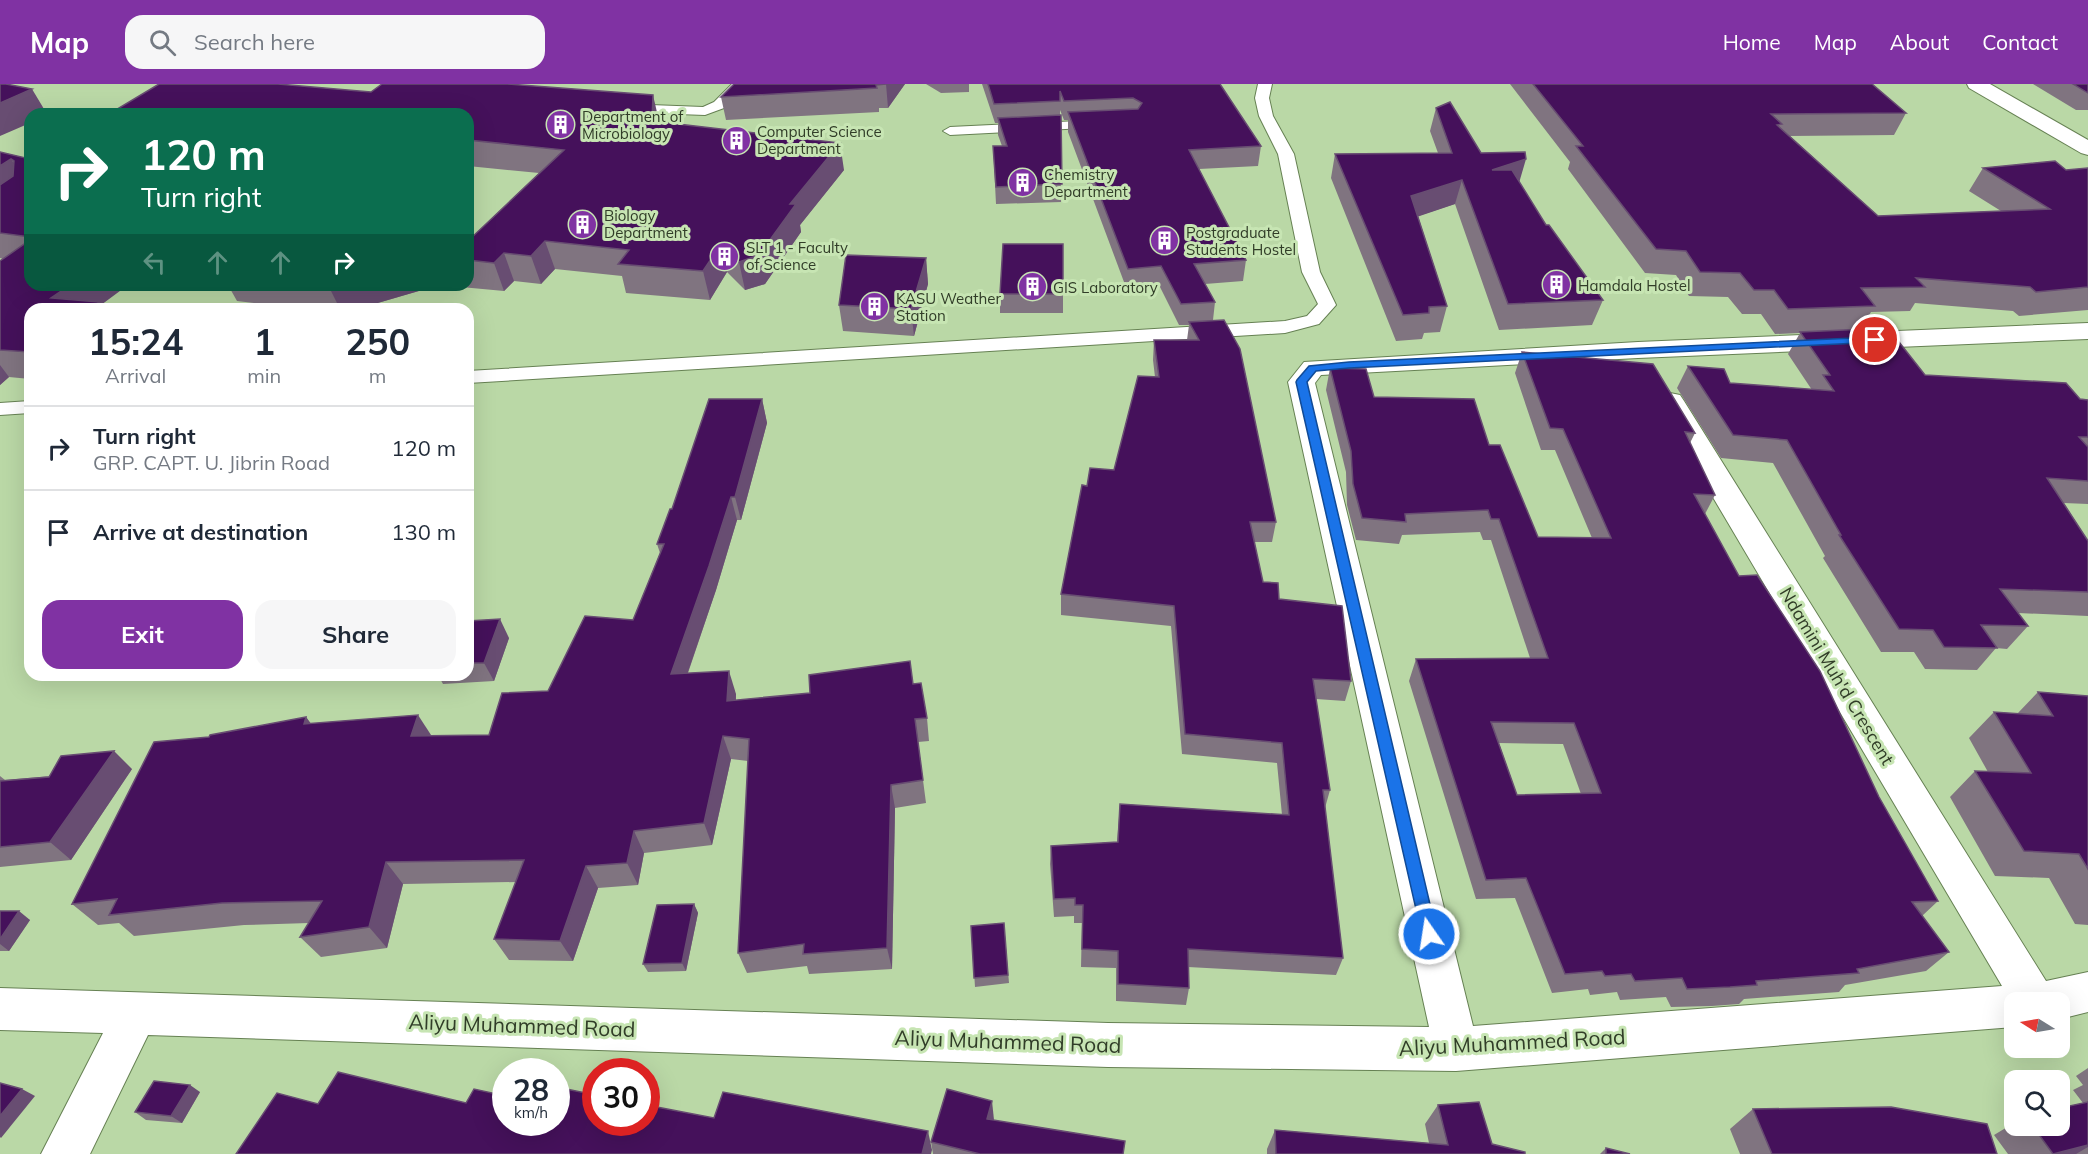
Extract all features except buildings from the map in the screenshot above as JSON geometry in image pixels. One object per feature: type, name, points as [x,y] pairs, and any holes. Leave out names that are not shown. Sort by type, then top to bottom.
[{"type":"street","points":[[1976,84],[2088,149]]},
{"type":"street","points":[[2066,136],[2088,134]]},
{"type":"street","points":[[1456,1049],[1301,382],[1312,368],[1638,350],[2088,331]]},
{"type":"street","name":"Ndamini Muh'd Crescent","points":[[1638,350],[2029,992]]},
{"type":"street","points":[[2070,996],[2088,992]]},
{"type":"street","name":"Aliyu Muhammed Road","points":[[0,1009],[1096,1045],[1456,1049],[2004,1007]]},
{"type":"street","points":[[65,1154],[137,1012]]},
{"type":"lane","points":[[608,107],[705,111],[719,105],[740,84]]},
{"type":"lane","points":[[474,377],[1285,327],[1313,320],[1327,305],[1311,272],[1286,154],[1266,116],[1262,98],[1265,84]]},
{"type":"lane","points":[[950,131],[1109,124]]},
{"type":"lane","points":[[0,409],[24,407]]},
{"type":"place","name":"Department of Microbiology","points":[[561,125]]},
{"type":"place","name":"Computer Science Department","points":[[736,140]]},
{"type":"place","name":"Chemistry Department","points":[[1023,183]]},
{"type":"place","name":"Biology Department","points":[[583,224]]},
{"type":"place","name":"Postgraduate Students Hostel","points":[[1165,241]]},
{"type":"place","name":"SLT 1 - Faculty of Science","points":[[725,256]]},
{"type":"place","name":"Hamdala Hostel","points":[[1557,285]]},
{"type":"place","name":"GIS Laboratory","points":[[1032,287]]},
{"type":"place","name":"KASU Weather Station","points":[[875,307]]},
{"type":"route","points":[[1429,934],[1301,382],[1312,368],[1349,365],[1875,340]]}]
